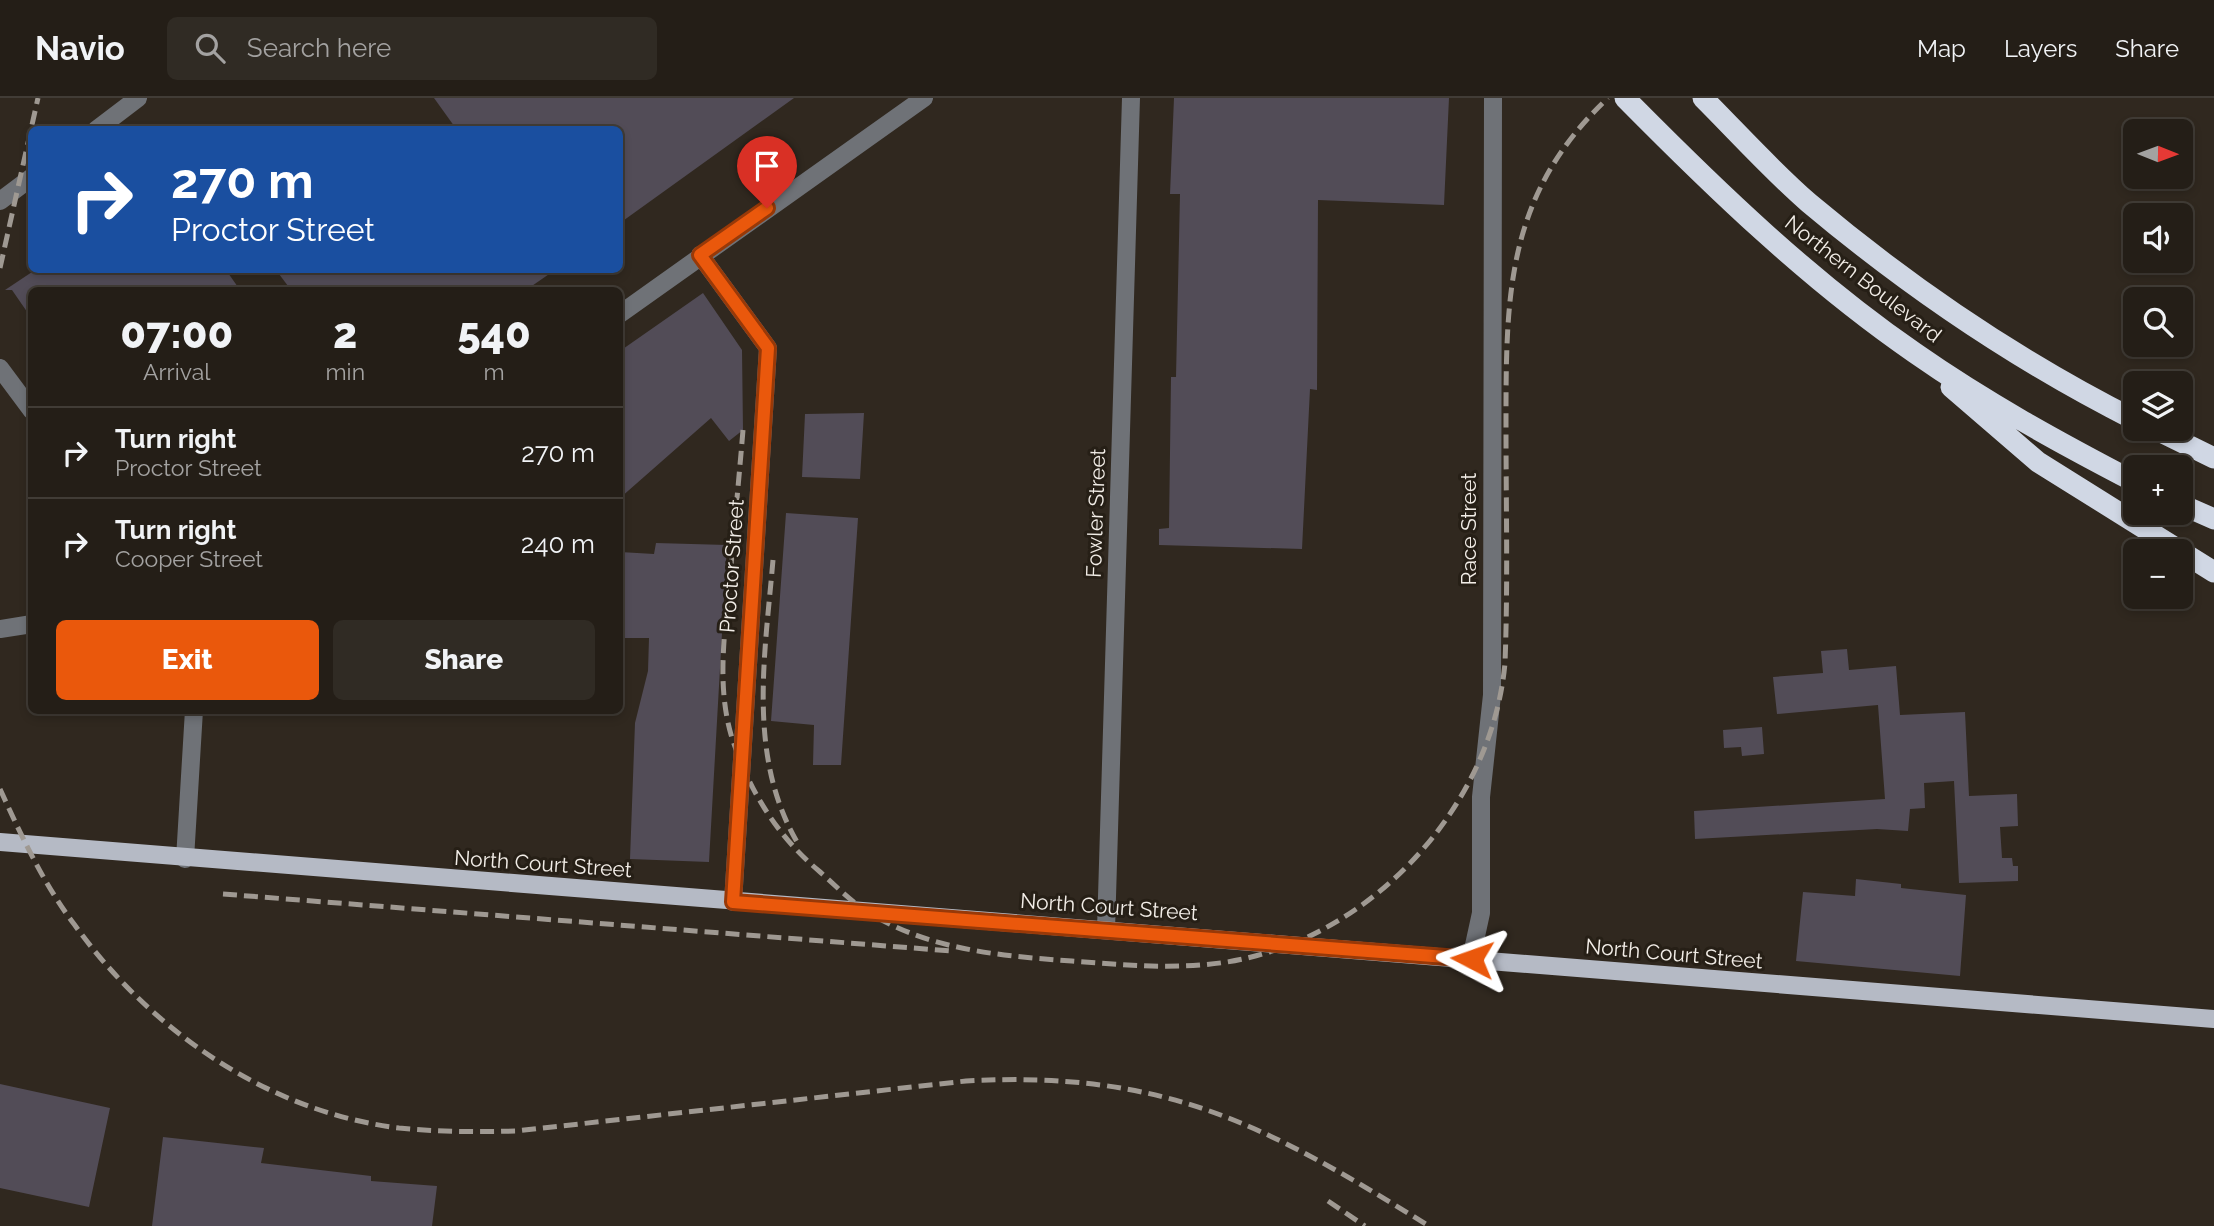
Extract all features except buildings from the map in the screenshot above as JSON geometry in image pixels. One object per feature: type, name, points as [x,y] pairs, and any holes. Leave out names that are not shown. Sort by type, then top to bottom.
[{"type":"highway","name":"Northern Boulevard","points":[[1625,98],[1703,177],[1823,282],[1917,354],[2043,434],[2123,476]]},
{"type":"highway","name":"Northern Boulevard","points":[[1703,98],[1808,202],[1961,318],[2074,389],[2123,413]]},
{"type":"highway","points":[[1917,354],[1991,424],[2038,462],[2214,572]]},
{"type":"highway","points":[[2179,441],[2214,458]]},
{"type":"highway","points":[[2193,441],[2214,447]]},
{"type":"highway","points":[[2193,510],[2214,519]]},
{"type":"main road","name":"North Court Street","points":[[0,842],[185,859],[2214,1019]]},
{"type":"street","points":[[101,126],[138,98]]},
{"type":"street","points":[[623,312],[924,98]]},
{"type":"street","name":"Fowler Street","points":[[1106,930],[1131,98]]},
{"type":"street","name":"Race Street","points":[[1472,959],[1480,913],[1481,797],[1492,695],[1493,98]]},
{"type":"street","points":[[0,201],[28,180]]},
{"type":"street","name":"Proctor Street","points":[[700,255],[768,348],[733,902]]},
{"type":"street","points":[[0,368],[28,406]]},
{"type":"street","points":[[0,629],[28,625]]},
{"type":"street","points":[[185,859],[194,714]]},
{"type":"railway","points":[[32,126],[38,98]]},
{"type":"railway","points":[[743,430],[724,638],[724,699],[732,738],[756,794],[777,827],[804,857],[865,910],[913,934],[965,949],[1045,959],[1169,966],[1227,962],[1280,948],[1329,926],[1375,895],[1415,858],[1449,815],[1476,767],[1495,716],[1505,663],[1507,335],[1518,250],[1530,210],[1549,172],[1574,135],[1608,98]]},
{"type":"railway","points":[[0,268],[28,143]]},
{"type":"railway","points":[[773,560],[764,668],[765,740],[781,809],[797,842]]},
{"type":"railway","points":[[0,789],[52,892],[104,963],[138,998],[176,1031],[216,1060],[259,1084],[304,1104],[351,1119],[399,1128],[516,1131],[966,1081],[1036,1080],[1099,1085],[1157,1095],[1211,1112],[1263,1133],[1316,1159],[1429,1226]]},
{"type":"railway","points":[[223,894],[951,951]]},
{"type":"railway","points":[[1328,1201],[1365,1226]]},
{"type":"route","points":[[767,208],[700,255],[768,348],[733,902],[1472,959]]}]
